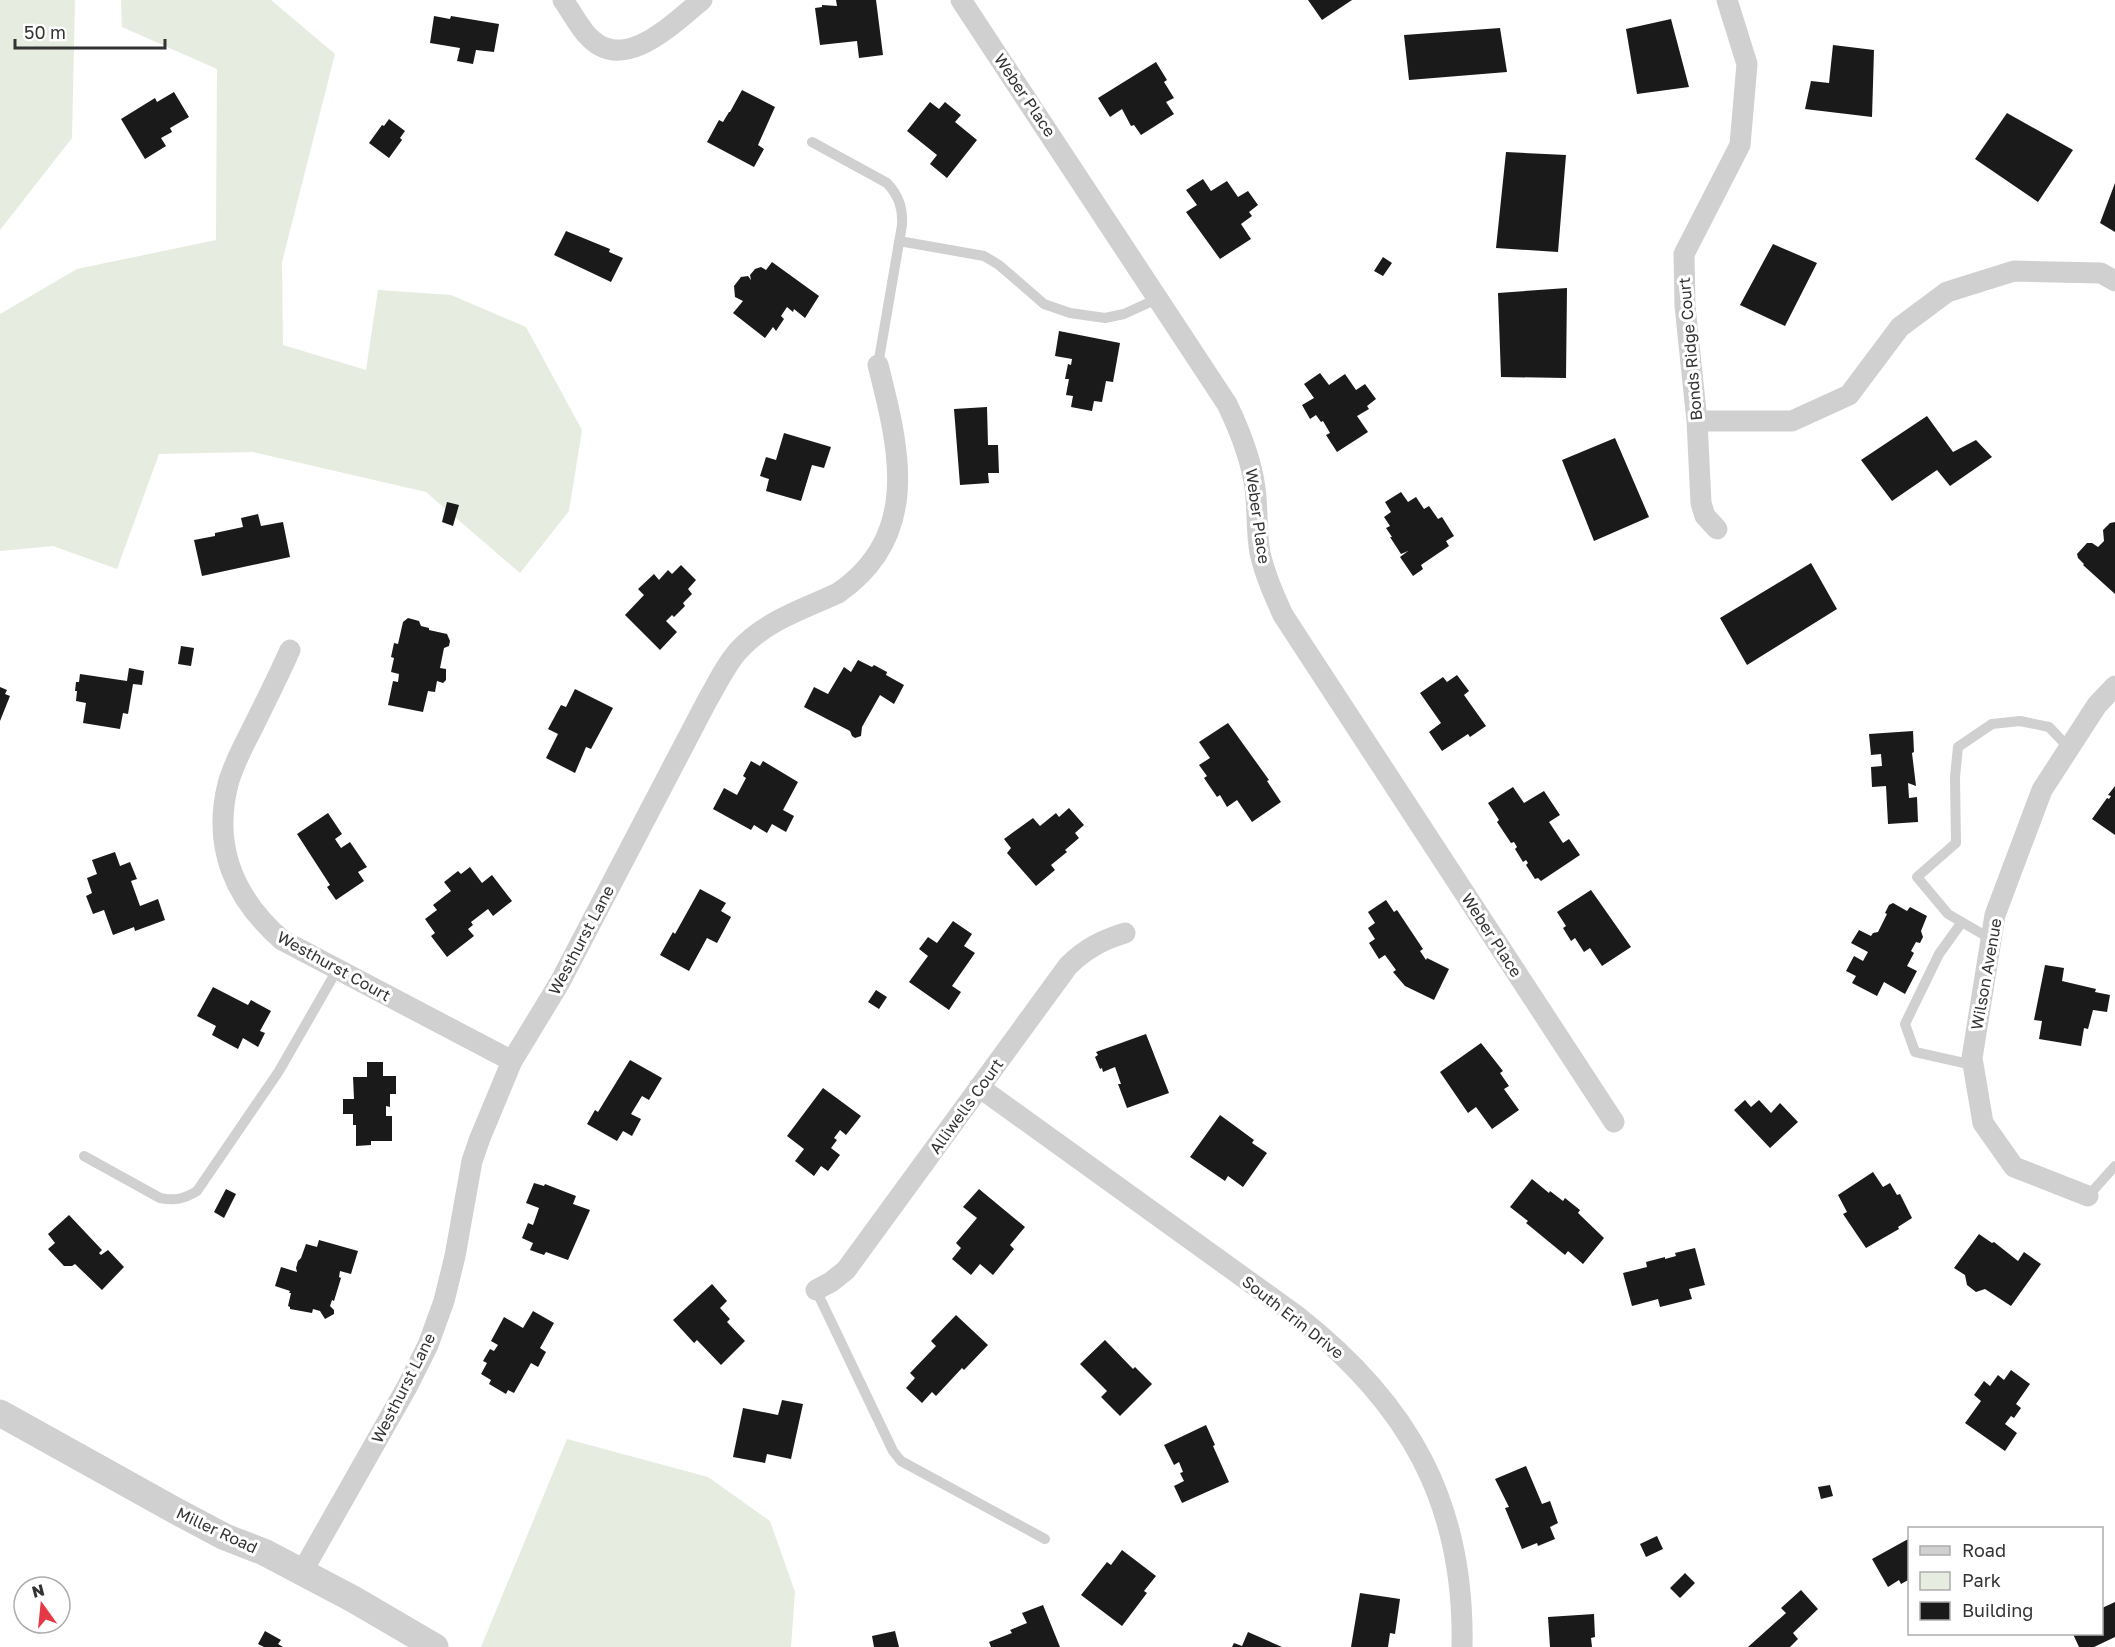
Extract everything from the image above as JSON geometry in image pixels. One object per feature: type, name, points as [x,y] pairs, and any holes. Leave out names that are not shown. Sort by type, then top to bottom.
[{"type":"street","points":[[563,0],[587,36],[600,46],[615,50],[631,50],[644,45],[702,0]]},
{"type":"street","name":"Weber Place","points":[[962,0],[1227,404],[1240,431],[1250,461],[1255,489],[1260,553],[1269,585],[1283,615],[1614,1122]]},
{"type":"street","name":"Bonds Ridge Court","points":[[1717,529],[1706,516],[1701,503],[1697,421],[1685,306],[1684,254],[1740,145],[1747,64],[1727,0]]},
{"type":"street","points":[[1697,421],[1792,421],[1849,395],[1900,327],[1947,292],[2014,271],[2101,273],[2115,281]]},
{"type":"street","name":"Westhurst Lane","points":[[302,1572],[407,1387],[428,1345],[444,1301],[455,1256],[472,1161],[512,1061],[560,982],[707,700],[740,649],[770,624],[838,593],[847,586],[865,569],[879,549],[890,527],[897,502],[899,476],[890,416],[878,365]]},
{"type":"street","name":"Westhurst Court","points":[[291,650],[238,757],[228,783],[223,809],[223,835],[227,860],[236,884],[248,905],[282,940],[512,1061]]},
{"type":"street","name":"Wilson Avenue","points":[[2088,1196],[2014,1167],[1983,1123],[1972,1058],[1995,915],[2042,790],[2097,705],[2115,686]]},
{"type":"street","name":"Alliwells Court","points":[[816,1290],[846,1270],[1068,966],[1083,952],[1125,933]]},
{"type":"street","name":"South Erin Drive","points":[[980,1087],[1297,1316],[1325,1338],[1363,1375],[1404,1429],[1425,1466],[1441,1502],[1452,1535],[1459,1573],[1463,1608],[1462,1647]]},
{"type":"street","name":"Miller Road","points":[[0,1413],[225,1537],[264,1552],[353,1599],[435,1647]]},
{"type":"lane","points":[[813,142],[887,183],[894,190],[902,207],[903,216],[878,365]]},
{"type":"lane","points":[[899,241],[984,256],[999,265],[1044,304],[1070,313],[1105,318],[1124,315],[1159,298]]},
{"type":"lane","points":[[1991,939],[1948,914],[1917,878],[1956,843],[1955,777],[1958,747],[1992,724],[2020,721],[2049,727],[2069,748]]},
{"type":"lane","points":[[1962,922],[1938,954],[1905,1024],[1915,1052],[1973,1065]]},
{"type":"lane","points":[[84,1156],[160,1198],[174,1200],[186,1198],[197,1191],[279,1071],[337,970]]},
{"type":"lane","points":[[2088,1196],[2115,1166]]},
{"type":"lane","points":[[816,1290],[893,1451],[901,1461],[1045,1539]]},
{"type":"green space","points":[[0,0],[75,0],[72,138],[0,230]]},
{"type":"green space","points":[[121,0],[271,0],[335,54],[282,262],[283,345],[366,370],[378,290],[451,295],[526,327],[582,430],[569,511],[520,573],[426,492],[253,452],[159,454],[117,569],[53,546],[0,551],[0,314],[77,269],[216,240],[217,69],[122,27]]},
{"type":"green space","points":[[567,1439],[708,1477],[770,1521],[795,1592],[791,1647],[481,1647]]},
{"type":"building","points":[[836,0],[876,0],[883,55],[859,58],[857,41],[820,45],[815,8],[822,7],[822,5],[837,6]]},
{"type":"building","points":[[1308,0],[1352,0],[1322,20]]},
{"type":"building","points":[[434,16],[450,19],[451,16],[499,24],[494,52],[476,50],[473,64],[457,61],[460,48],[430,43]]},
{"type":"building","points":[[1671,19],[1689,87],[1637,94],[1626,29]]},
{"type":"building","points":[[1500,28],[1507,72],[1409,80],[1404,35]]},
{"type":"building","points":[[1833,45],[1874,50],[1872,117],[1805,109],[1811,81],[1829,83]]},
{"type":"building","points":[[1156,62],[1174,98],[1166,102],[1174,114],[1141,135],[1134,125],[1131,126],[1122,109],[1110,117],[1098,98]]},
{"type":"building","points":[[742,90],[775,107],[758,145],[764,149],[754,167],[707,142],[719,120],[723,122],[730,112]]},
{"type":"building","points":[[174,92],[189,117],[170,128],[172,132],[161,138],[166,146],[145,159],[121,119],[155,98],[157,102]]},
{"type":"building","points":[[930,102],[939,109],[945,102],[961,115],[955,122],[977,140],[947,178],[930,164],[937,155],[907,131]]},
{"type":"building","points":[[2007,113],[2073,150],[2038,202],[1975,159]]},
{"type":"building","points":[[389,119],[405,131],[400,138],[402,140],[389,158],[369,143]]},
{"type":"building","points":[[1506,152],[1566,155],[1558,252],[1496,248]]},
{"type":"building","points":[[1203,179],[1211,191],[1227,181],[1238,197],[1248,191],[1258,205],[1249,212],[1252,216],[1241,224],[1251,239],[1220,259],[1186,212],[1197,205],[1186,190]]},
{"type":"building","points":[[2115,183],[2115,232],[2100,223]]},
{"type":"building","points":[[566,231],[610,249],[609,252],[623,258],[611,282],[554,255]]},
{"type":"building","points":[[1773,244],[1817,263],[1785,326],[1740,305]]},
{"type":"building","points":[[1383,257],[1392,263],[1383,276],[1374,271]]},
{"type":"building","points":[[772,262],[819,296],[805,318],[794,309],[793,312],[787,307],[781,316],[784,319],[776,331],[773,327],[765,338],[733,313],[743,301],[735,297],[734,286],[741,277],[748,276],[751,280],[750,275],[755,269],[761,267],[766,270]]},
{"type":"building","points":[[1567,288],[1566,378],[1501,377],[1498,293]]},
{"type":"building","points":[[1059,331],[1120,343],[1113,382],[1106,381],[1102,402],[1094,401],[1092,411],[1071,407],[1073,396],[1066,395],[1069,379],[1065,379],[1068,364],[1071,365],[1072,359],[1055,356]]},
{"type":"building","points":[[1320,373],[1329,385],[1345,374],[1356,390],[1365,384],[1376,399],[1367,406],[1369,409],[1357,416],[1368,432],[1337,452],[1326,435],[1330,433],[1323,421],[1321,422],[1316,415],[1310,419],[1302,405],[1314,398],[1304,384]]},
{"type":"building","points":[[987,407],[988,445],[998,445],[999,473],[988,473],[989,483],[960,485],[954,409]]},
{"type":"building","points":[[1927,416],[1953,452],[1976,440],[1992,457],[1950,486],[1937,470],[1892,501],[1861,460]]},
{"type":"building","points":[[784,433],[831,447],[824,468],[812,465],[801,501],[766,491],[769,479],[760,476],[766,457],[776,460]]},
{"type":"building","points":[[1615,438],[1649,517],[1594,541],[1562,460]]},
{"type":"building","points":[[1401,492],[1408,502],[1416,497],[1424,509],[1429,506],[1438,519],[1442,517],[1454,536],[1446,541],[1449,546],[1421,565],[1423,569],[1413,576],[1400,557],[1408,551],[1401,554],[1390,537],[1392,537],[1386,528],[1390,526],[1384,517],[1391,512],[1385,502]]},
{"type":"building","points":[[447,502],[459,505],[453,526],[442,522]]},
{"type":"building","points":[[258,514],[261,526],[283,522],[290,557],[202,576],[194,540],[243,527],[241,518]]},
{"type":"building","points":[[2115,522],[2115,594],[2083,565],[2077,554],[2087,543],[2098,547],[2104,541],[2103,530],[2110,523]]},
{"type":"building","points":[[1811,563],[1837,609],[1747,665],[1720,618]]},
{"type":"building","points":[[681,565],[696,580],[688,589],[692,594],[683,603],[685,606],[674,617],[672,615],[666,621],[677,632],[660,650],[625,615],[644,595],[638,589],[654,574],[659,580],[668,570],[672,574]]},
{"type":"building","points":[[408,618],[419,621],[421,626],[429,630],[447,634],[450,641],[449,646],[444,648],[440,668],[446,669],[446,680],[443,683],[437,681],[435,692],[428,691],[423,712],[388,705],[393,681],[398,682],[399,674],[391,672],[394,643],[398,644],[403,622]]},
{"type":"building","points":[[181,646],[194,648],[191,666],[178,664]]},
{"type":"building","points":[[858,660],[887,672],[886,675],[904,685],[894,704],[880,695],[862,727],[861,736],[855,738],[850,731],[804,707],[814,687],[828,694],[844,667],[851,672]]},
{"type":"building","points":[[129,668],[144,671],[142,685],[133,684],[128,714],[123,713],[120,729],[83,723],[86,703],[76,701],[77,691],[75,691],[80,674],[127,681]]},
{"type":"building","points":[[1457,675],[1469,691],[1464,695],[1486,726],[1470,737],[1468,734],[1442,751],[1429,732],[1441,723],[1420,693],[1443,677],[1447,682]]},
{"type":"building","points":[[0,687],[7,690],[5,694],[10,696],[0,721]]},
{"type":"building","points":[[575,689],[613,708],[591,749],[586,747],[575,773],[546,758],[558,734],[548,729],[561,705],[566,707]]},
{"type":"building","points":[[1228,723],[1269,780],[1267,781],[1281,802],[1252,822],[1237,800],[1227,807],[1220,795],[1217,797],[1204,778],[1207,776],[1199,765],[1210,758],[1199,742]]},
{"type":"building","points":[[1913,731],[1914,752],[1912,753],[1916,786],[1908,783],[1909,798],[1917,797],[1918,822],[1888,824],[1886,786],[1872,787],[1871,767],[1882,766],[1881,754],[1871,755],[1869,734]]},
{"type":"building","points":[[751,761],[760,766],[763,761],[798,782],[783,810],[794,816],[786,832],[772,824],[767,833],[754,825],[751,830],[713,809],[724,788],[737,795],[746,778],[743,776]]},
{"type":"building","points":[[2115,786],[2115,835],[2092,819],[2107,798],[2109,799],[2111,796],[2108,795]]},
{"type":"building","points":[[1513,787],[1524,803],[1544,791],[1560,815],[1549,822],[1563,843],[1569,839],[1580,855],[1541,881],[1538,878],[1535,879],[1526,865],[1528,863],[1526,860],[1523,862],[1515,849],[1517,847],[1514,842],[1511,843],[1497,822],[1499,820],[1488,803]]},
{"type":"building","points":[[1069,808],[1084,825],[1075,833],[1079,838],[1051,865],[1055,870],[1036,886],[1007,853],[1011,848],[1004,839],[1033,818],[1040,826],[1056,813],[1059,817]]},
{"type":"building","points":[[328,813],[342,834],[335,839],[341,848],[350,842],[367,867],[358,872],[364,881],[336,900],[327,887],[330,885],[297,834]]},
{"type":"building","points":[[115,852],[120,866],[130,862],[137,879],[131,881],[140,906],[158,899],[165,920],[135,931],[134,927],[113,935],[104,910],[93,914],[86,896],[92,893],[87,878],[97,874],[92,860]]},
{"type":"building","points":[[470,867],[482,883],[492,875],[512,901],[493,916],[488,909],[471,922],[473,925],[468,929],[474,936],[447,957],[431,936],[435,933],[425,919],[437,910],[433,905],[451,891],[444,882],[458,871],[461,874]]},
{"type":"building","points":[[700,889],[726,903],[721,911],[731,917],[717,943],[707,938],[689,971],[660,955],[673,932],[675,934]]},
{"type":"building","points":[[1591,890],[1631,947],[1602,966],[1590,948],[1584,952],[1575,938],[1571,941],[1563,928],[1566,926],[1557,912]]},
{"type":"building","points":[[1386,900],[1394,912],[1397,910],[1423,949],[1420,951],[1426,960],[1427,958],[1449,969],[1434,1000],[1405,986],[1393,972],[1396,970],[1385,955],[1379,959],[1369,943],[1375,939],[1368,928],[1375,923],[1368,912]]},
{"type":"building","points":[[1893,903],[1907,911],[1910,907],[1927,916],[1921,931],[1923,937],[1920,943],[1916,942],[1911,951],[1914,953],[1907,966],[1917,971],[1905,994],[1884,982],[1877,996],[1852,983],[1856,976],[1846,971],[1854,956],[1863,961],[1868,952],[1851,943],[1859,930],[1871,936],[1878,932],[1889,905]]},
{"type":"building","points":[[953,921],[972,934],[964,946],[975,953],[952,986],[961,992],[949,1010],[909,982],[928,956],[919,949],[928,937],[937,943]]},
{"type":"building","points":[[2045,965],[2064,968],[2062,981],[2096,989],[2095,992],[2110,995],[2107,1012],[2093,1010],[2088,1029],[2084,1028],[2081,1046],[2039,1039],[2042,1021],[2034,1020]]},
{"type":"building","points":[[213,987],[248,1005],[251,1000],[271,1011],[260,1031],[265,1033],[258,1047],[243,1038],[238,1049],[212,1035],[216,1026],[197,1016]]},
{"type":"building","points":[[876,990],[887,997],[879,1009],[868,1002]]},
{"type":"building","points":[[1146,1034],[1169,1093],[1127,1108],[1118,1084],[1121,1084],[1115,1067],[1103,1072],[1095,1057],[1098,1055],[1096,1052]]},
{"type":"building","points":[[1481,1043],[1503,1071],[1500,1073],[1509,1086],[1504,1089],[1519,1110],[1492,1129],[1476,1107],[1468,1113],[1440,1072]]},
{"type":"building","points":[[630,1060],[662,1078],[649,1100],[642,1096],[631,1114],[641,1119],[632,1136],[623,1131],[617,1141],[587,1124],[595,1110],[598,1112]]},
{"type":"building","points":[[367,1062],[383,1062],[383,1076],[396,1076],[396,1094],[390,1094],[390,1107],[386,1106],[386,1116],[392,1116],[392,1141],[371,1141],[371,1145],[356,1146],[356,1125],[353,1125],[353,1114],[343,1114],[343,1099],[354,1099],[353,1077],[367,1077]]},
{"type":"building","points":[[823,1088],[861,1116],[846,1135],[840,1130],[834,1138],[837,1140],[831,1148],[840,1155],[828,1171],[821,1166],[814,1176],[795,1161],[804,1149],[787,1136]]},
{"type":"building","points":[[1745,1100],[1751,1107],[1759,1100],[1771,1113],[1780,1103],[1798,1122],[1770,1148],[1734,1110]]},
{"type":"building","points":[[1220,1115],[1254,1140],[1252,1143],[1267,1153],[1243,1187],[1228,1176],[1225,1181],[1190,1157]]},
{"type":"building","points":[[1873,1172],[1883,1187],[1890,1183],[1897,1195],[1900,1194],[1912,1218],[1898,1227],[1899,1229],[1866,1248],[1843,1214],[1847,1212],[1838,1195]]},
{"type":"building","points":[[1532,1179],[1549,1193],[1550,1191],[1563,1201],[1565,1198],[1580,1210],[1578,1213],[1604,1238],[1583,1264],[1568,1251],[1565,1255],[1510,1207]]},
{"type":"building","points":[[534,1183],[544,1186],[545,1184],[576,1196],[573,1204],[590,1210],[568,1260],[546,1252],[544,1255],[530,1250],[533,1243],[522,1238],[528,1223],[533,1225],[539,1208],[526,1203]]},
{"type":"building","points":[[226,1189],[236,1194],[224,1218],[214,1212]]},
{"type":"building","points":[[979,1189],[1025,1227],[1010,1245],[1014,1249],[993,1275],[980,1264],[971,1275],[952,1259],[961,1248],[956,1243],[977,1218],[963,1207]]},
{"type":"building","points":[[69,1215],[102,1250],[99,1253],[101,1255],[108,1250],[124,1267],[102,1290],[75,1264],[64,1266],[48,1249],[55,1243],[48,1234]]},
{"type":"building","points":[[1979,1234],[1992,1243],[1994,1242],[2018,1261],[2024,1252],[2041,1264],[2011,1306],[1985,1289],[1976,1292],[1967,1285],[1965,1275],[1954,1268]]},
{"type":"building","points":[[319,1240],[358,1251],[351,1274],[340,1271],[339,1277],[341,1278],[334,1301],[332,1300],[330,1306],[334,1314],[325,1319],[320,1311],[313,1309],[312,1313],[290,1309],[288,1306],[290,1291],[275,1286],[281,1267],[297,1272],[298,1261],[306,1244],[317,1247]]},
{"type":"building","points":[[1695,1248],[1705,1285],[1689,1289],[1692,1299],[1660,1307],[1658,1299],[1632,1306],[1623,1273],[1647,1267],[1646,1262],[1676,1256],[1675,1253]]},
{"type":"building","points":[[712,1284],[727,1301],[720,1308],[730,1319],[727,1322],[745,1341],[721,1365],[697,1340],[694,1343],[673,1320]]},
{"type":"building","points":[[533,1311],[554,1323],[540,1348],[546,1352],[538,1367],[531,1363],[514,1393],[508,1390],[506,1394],[489,1384],[491,1380],[481,1374],[487,1363],[483,1361],[490,1349],[494,1351],[498,1345],[491,1341],[504,1317],[523,1328]]},
{"type":"building","points":[[956,1315],[988,1345],[936,1396],[932,1392],[922,1403],[906,1388],[915,1378],[910,1373],[936,1346],[931,1341]]},
{"type":"building","points":[[1105,1340],[1133,1369],[1135,1367],[1152,1384],[1120,1416],[1101,1397],[1107,1391],[1080,1364]]},
{"type":"building","points":[[2011,1370],[2030,1384],[2016,1404],[2021,1408],[2014,1418],[2011,1416],[2005,1424],[2017,1433],[2005,1451],[1965,1423],[1981,1401],[1974,1395],[1984,1381],[1990,1386],[1998,1375],[2004,1380]]},
{"type":"building","points":[[782,1400],[803,1404],[791,1459],[767,1454],[765,1463],[733,1457],[743,1408],[778,1415]]},
{"type":"building","points":[[1206,1425],[1229,1482],[1182,1503],[1174,1486],[1184,1481],[1180,1473],[1183,1472],[1179,1462],[1174,1465],[1164,1445]]},
{"type":"building","points":[[1526,1466],[1542,1504],[1550,1501],[1558,1523],[1550,1527],[1555,1539],[1522,1549],[1505,1508],[1509,1507],[1495,1479]]},
{"type":"building","points":[[1830,1485],[1833,1496],[1821,1499],[1818,1487]]},
{"type":"building","points":[[1657,1536],[1663,1549],[1646,1557],[1640,1544]]},
{"type":"building","points":[[1908,1539],[1908,1580],[1901,1584],[1899,1580],[1888,1587],[1872,1559]]},
{"type":"building","points":[[1122,1550],[1156,1576],[1144,1591],[1147,1593],[1122,1626],[1081,1595],[1107,1562],[1111,1565]]},
{"type":"building","points":[[1685,1573],[1695,1583],[1680,1598],[1670,1588]]},
{"type":"building","points":[[1801,1590],[1818,1609],[1793,1633],[1798,1639],[1790,1647],[1748,1647],[1786,1613],[1781,1608]]},
{"type":"building","points":[[1360,1593],[1400,1599],[1395,1634],[1390,1633],[1388,1647],[1351,1647]]},
{"type":"building","points":[[2115,1602],[2115,1637],[2094,1647],[2079,1647],[2073,1635],[2103,1635],[2103,1608]]},
{"type":"building","points":[[1043,1605],[1060,1647],[991,1647],[989,1642],[1012,1633],[1010,1630],[1027,1623],[1022,1613]]},
{"type":"building","points":[[1594,1614],[1595,1637],[1591,1638],[1592,1647],[1550,1647],[1548,1617]]},
{"type":"building","points":[[265,1631],[281,1640],[278,1644],[283,1647],[264,1647],[258,1644]]},
{"type":"building","points":[[895,1631],[899,1647],[874,1647],[872,1636]]},
{"type":"building","points":[[1248,1632],[1282,1647],[1232,1647],[1234,1643],[1242,1646]]}]
